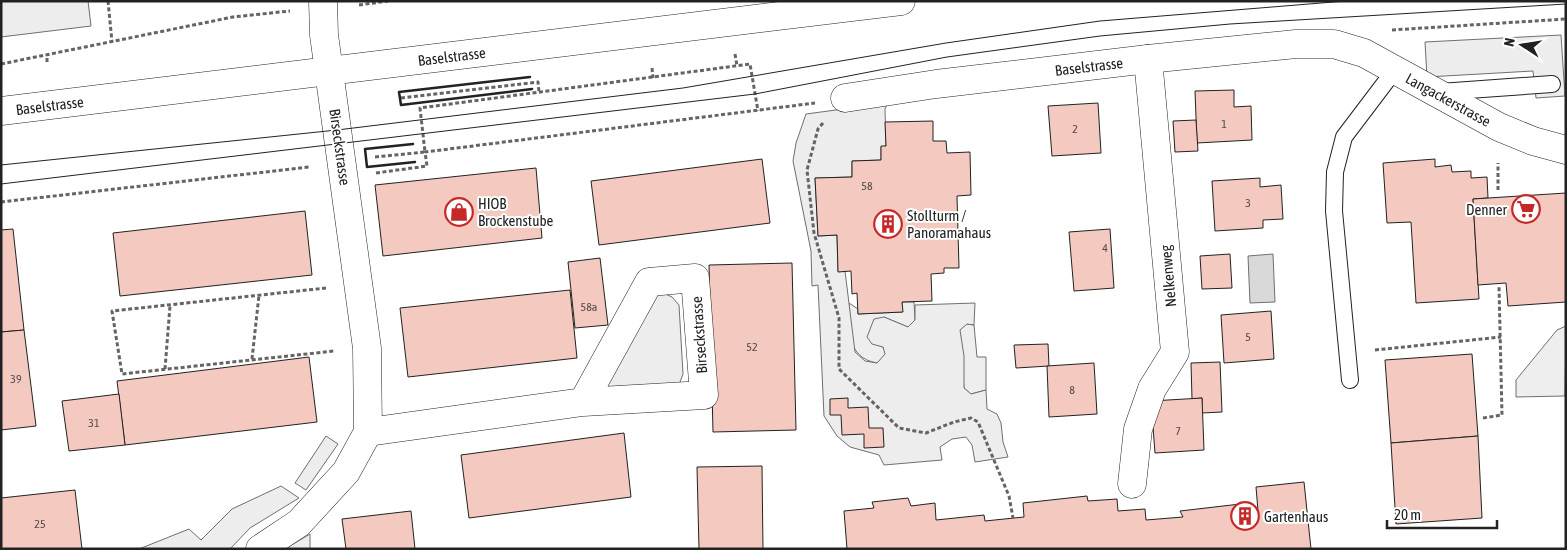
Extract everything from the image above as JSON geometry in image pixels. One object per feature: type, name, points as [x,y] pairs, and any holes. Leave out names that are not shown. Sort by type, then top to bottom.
[{"type":"street","name":"Birseckstrasse","points":[[260,549],[298,523],[346,472],[368,432],[367,348],[330,71],[323,1]]},
{"type":"street","name":"Baselstrasse","points":[[1,111],[901,1]]},
{"type":"street","name":"Baselstrasse","points":[[845,98],[936,84],[1148,60],[1296,44],[1334,44]]},
{"type":"street","name":"Langackerstrasse","points":[[1334,44],[1364,53],[1433,93],[1499,127],[1533,141],[1566,150]]},
{"type":"street","name":"Nelkenweg","points":[[1132,484],[1138,429],[1152,389],[1175,352],[1148,60]]},
{"type":"street","name":"Birseckstrasse","points":[[368,432],[583,402],[704,395],[695,278],[648,282],[583,402]]},
{"type":"lane","points":[[1350,380],[1334,211],[1335,172],[1344,138],[1394,71]]},
{"type":"lane","points":[[1433,93],[1552,84]]},
{"type":"path","points":[[108,1],[112,42]]},
{"type":"path","points":[[359,5],[388,1]]},
{"type":"path","points":[[1,64],[233,17],[290,11]]},
{"type":"path","points":[[1388,30],[1566,19]]},
{"type":"path","points":[[47,62],[48,55]]},
{"type":"path","points":[[1,202],[324,165],[344,177],[427,166],[420,108],[750,64],[758,111]]},
{"type":"path","points":[[652,68],[652,78]]},
{"type":"path","points":[[401,98],[538,82],[539,92]]},
{"type":"path","points":[[372,158],[758,111],[845,98]]},
{"type":"path","points":[[845,98],[818,129],[807,170],[814,233],[839,318],[839,369],[899,428],[926,434],[954,422],[971,418],[978,422],[1009,496],[1013,518]]},
{"type":"path","points":[[359,284],[112,311],[122,374],[367,348]]},
{"type":"path","points":[[1483,418],[1502,415],[1499,287]]},
{"type":"path","points":[[252,359],[259,296]]},
{"type":"path","points":[[165,369],[170,306]]},
{"type":"path","points":[[1348,353],[1501,337]]},
{"type":"shaded area","points":[[1,1],[88,1],[91,26],[1,37]]},
{"type":"shaded area","points":[[1561,35],[1565,96],[1536,98],[1533,71],[1427,77],[1425,42]]},
{"type":"shaded area","points":[[888,103],[885,109],[886,146],[881,147],[881,160],[852,161],[852,177],[815,178],[818,236],[837,235],[838,271],[845,271],[855,352],[865,361],[877,363],[885,354],[883,347],[872,344],[867,337],[874,319],[884,317],[908,327],[915,320],[915,305],[975,303],[974,325],[967,324],[960,330],[964,356],[964,388],[971,394],[986,390],[987,409],[997,414],[1001,423],[1003,442],[1008,457],[975,462],[972,445],[966,437],[952,439],[940,447],[942,460],[884,465],[879,455],[850,447],[837,436],[824,416],[818,285],[812,286],[811,251],[793,161],[796,143],[806,114]]},
{"type":"shaded area","points":[[1273,254],[1275,302],[1250,303],[1248,256]]},
{"type":"shaded area","points":[[663,293],[672,297],[679,305],[683,374],[680,382],[674,388],[602,389],[649,294]]},
{"type":"shaded area","points":[[902,302],[914,302],[915,320],[908,327],[884,317],[883,347],[886,354],[877,363],[859,355],[850,332],[849,303],[858,309],[858,314],[902,312]]},
{"type":"shaded area","points":[[967,324],[974,325],[977,357],[986,357],[986,390],[971,394],[964,388],[959,329]]},
{"type":"shaded area","points":[[1566,326],[1565,396],[1516,397],[1516,380],[1557,330]]},
{"type":"shaded area","points":[[326,436],[338,444],[306,490],[295,483]]},
{"type":"shaded area","points":[[281,486],[299,498],[250,528],[230,549],[139,549],[189,529],[201,540],[232,509]]},
{"type":"shaded area","points":[[310,534],[310,549],[285,549]]},
{"type":"building","points":[[1234,90],[1234,107],[1251,106],[1252,140],[1197,143],[1195,91]]},
{"type":"building","points":[[1098,103],[1101,153],[1052,156],[1048,106]]},
{"type":"building","points":[[1196,120],[1198,151],[1175,152],[1173,121]]},
{"type":"building","name":"Stollturm / Panoramahaus","points":[[933,121],[933,141],[946,141],[947,153],[970,152],[971,195],[957,196],[959,268],[944,268],[944,273],[931,274],[932,301],[902,302],[903,312],[858,314],[857,293],[852,294],[851,271],[838,272],[837,235],[818,236],[815,178],[852,177],[852,161],[881,160],[881,146],[886,146],[885,122]]},
{"type":"building","points":[[762,159],[770,223],[599,245],[591,181]]},
{"type":"building","points":[[1435,159],[1435,167],[1451,165],[1452,172],[1471,171],[1471,178],[1487,177],[1488,198],[1473,199],[1479,299],[1416,303],[1411,222],[1387,223],[1383,163]]},
{"type":"building","name":"HIOB Brockenstube","points":[[536,168],[542,238],[383,256],[375,185]]},
{"type":"building","points":[[1260,178],[1260,187],[1281,185],[1283,219],[1263,220],[1263,228],[1215,231],[1212,181]]},
{"type":"building","points":[[1566,193],[1566,302],[1508,306],[1506,283],[1478,285],[1473,199]]},
{"type":"building","points":[[305,211],[312,275],[120,296],[113,233]]},
{"type":"building","points":[[13,229],[24,330],[1,332],[1,230]]},
{"type":"building","points":[[1110,229],[1114,288],[1074,291],[1069,232]]},
{"type":"building","points":[[1230,254],[1232,288],[1202,289],[1200,256]]},
{"type":"building","points":[[600,258],[608,325],[575,328],[568,262]]},
{"type":"building","points":[[792,263],[796,430],[713,432],[709,265]]},
{"type":"building","points":[[570,290],[577,358],[408,377],[400,308]]},
{"type":"building","points":[[1271,311],[1274,359],[1224,363],[1221,315]]},
{"type":"building","points":[[24,330],[36,426],[1,430],[1,332]]},
{"type":"building","points":[[1048,344],[1049,366],[1016,368],[1014,345]]},
{"type":"building","points":[[1472,354],[1478,436],[1391,443],[1385,360]]},
{"type":"building","points":[[309,357],[317,422],[125,445],[117,381]]},
{"type":"building","points":[[1220,362],[1222,412],[1202,413],[1202,398],[1192,399],[1191,363]]},
{"type":"building","points":[[1094,363],[1097,414],[1049,417],[1047,366]]},
{"type":"building","points":[[119,394],[125,445],[69,451],[62,401]]},
{"type":"building","points":[[848,398],[848,408],[868,407],[869,428],[883,428],[884,447],[864,448],[864,434],[842,435],[841,415],[830,415],[830,399]]},
{"type":"building","points":[[1202,398],[1204,450],[1155,453],[1151,401]]},
{"type":"building","points":[[624,433],[631,497],[469,518],[461,455]]},
{"type":"building","points":[[1478,436],[1482,518],[1396,524],[1391,443]]},
{"type":"building","points":[[762,466],[763,549],[699,549],[697,467]]},
{"type":"building","name":"Gartenhaus","points":[[1304,482],[1311,549],[847,549],[844,511],[874,508],[872,502],[908,498],[911,506],[935,503],[936,520],[984,515],[985,521],[1024,517],[1023,503],[1087,496],[1088,501],[1117,499],[1118,511],[1145,509],[1146,520],[1183,517],[1180,511],[1249,503],[1249,512],[1258,511],[1256,487]]},
{"type":"building","points":[[75,490],[82,549],[1,549],[1,498]]},
{"type":"building","points":[[411,511],[415,549],[346,549],[342,519]]},
{"type":"tram line","points":[[1,165],[337,130],[683,88],[946,43],[1100,21],[1346,1]]},
{"type":"tram line","points":[[1,184],[755,94],[947,57],[1100,36],[1230,24],[1566,4]]},
{"type":"wall","points":[[530,77],[399,92],[401,105],[532,89]]},
{"type":"wall","points":[[413,144],[365,149],[367,167],[415,162]]},
{"type":"place","name":"Denner","points":[[1526,209]]},
{"type":"place","name":"HIOB Brockenstube","points":[[459,212]]},
{"type":"place","name":"Stollturm / Panoramahaus","points":[[888,224]]},
{"type":"place","name":"Gartenhaus","points":[[1245,516]]}]
